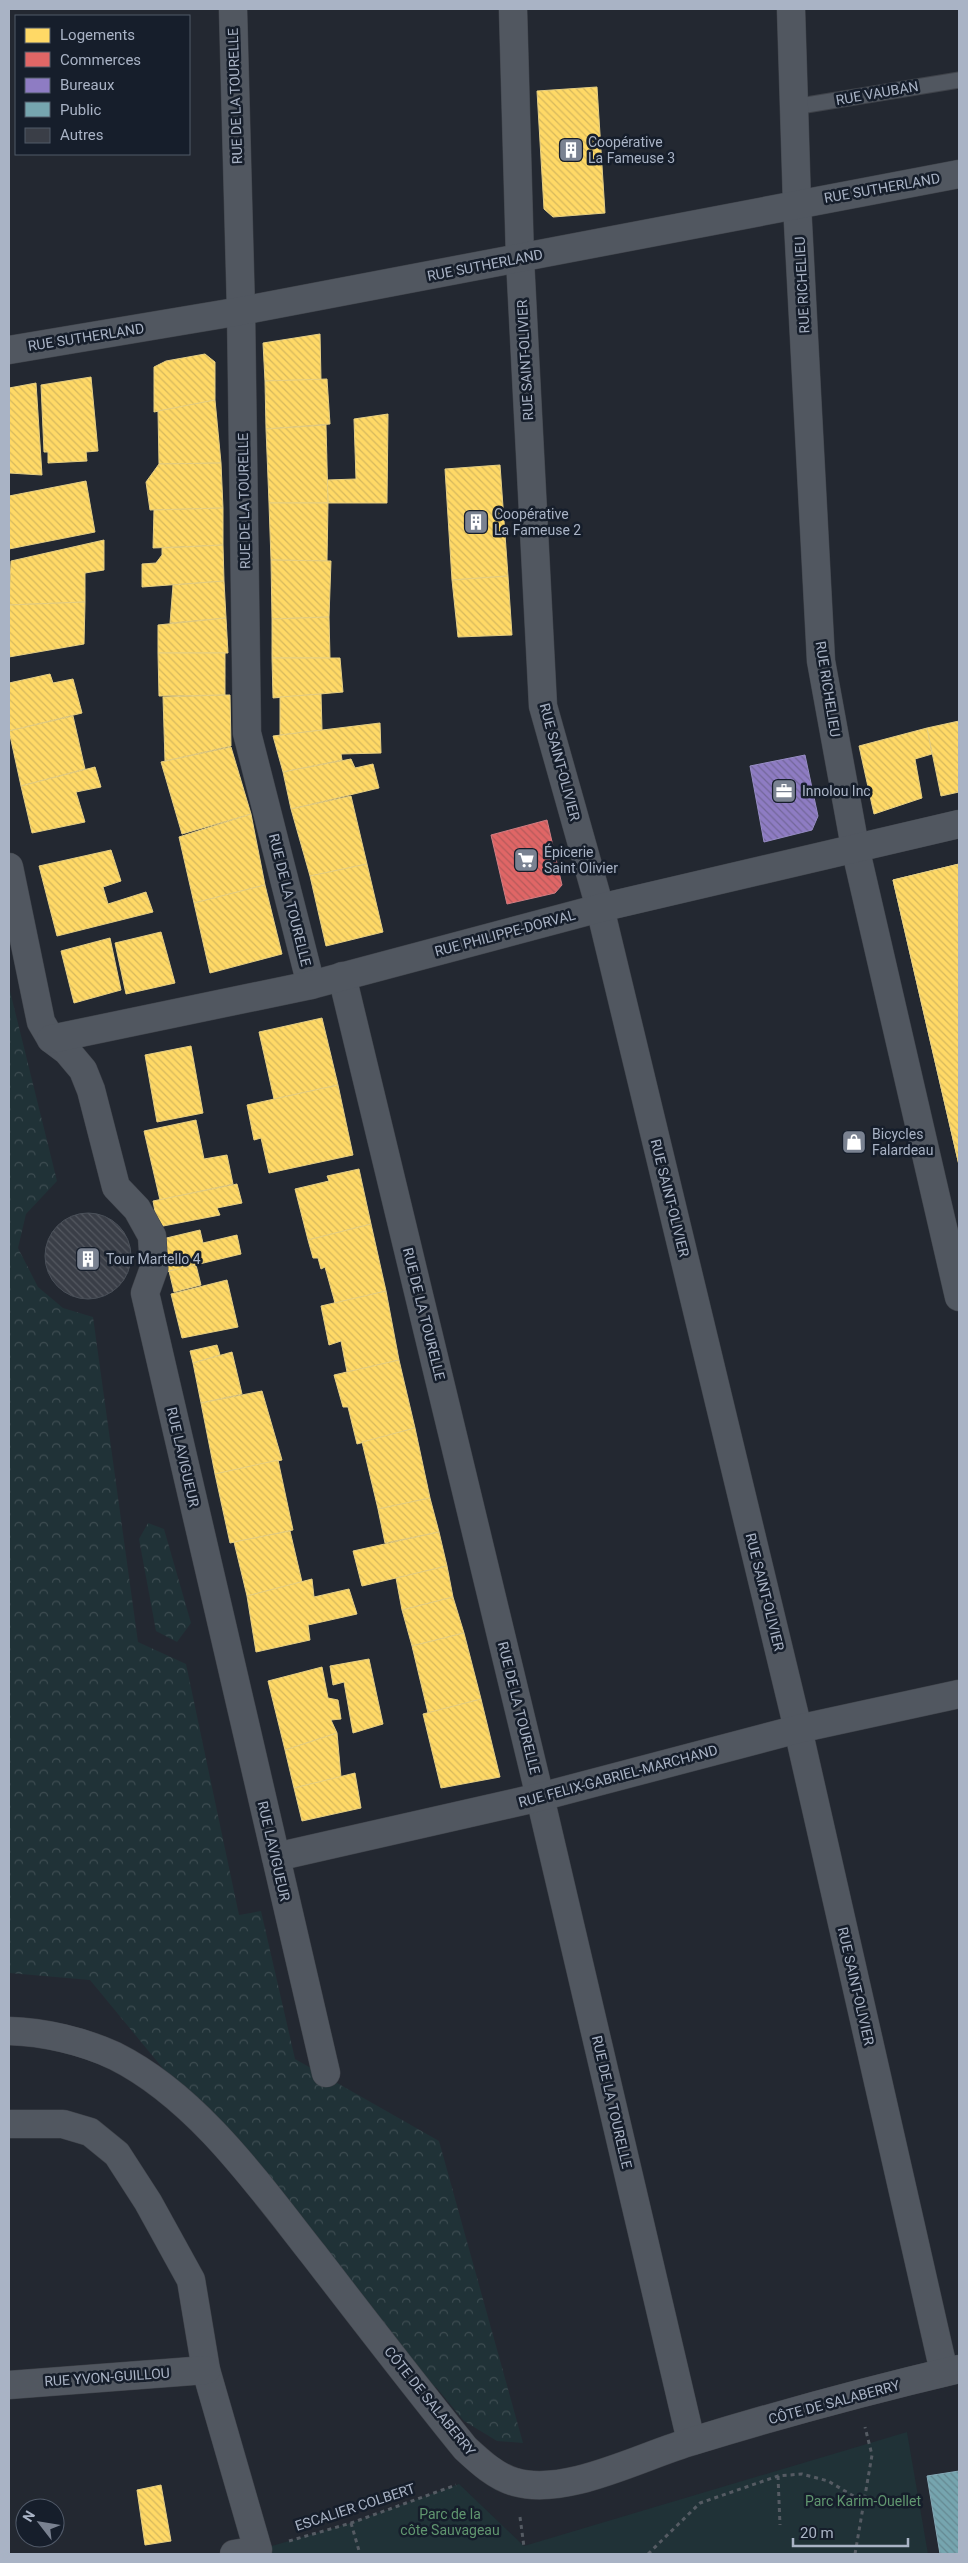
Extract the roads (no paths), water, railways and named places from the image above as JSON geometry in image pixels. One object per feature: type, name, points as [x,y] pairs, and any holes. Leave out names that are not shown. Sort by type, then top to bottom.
[{"type":"street","name":"RUE DE LA TOURELLE","points":[[232,9],[242,311],[246,733],[311,985]]},
{"type":"street","name":"RUE SAINT-OLIVIER","points":[[513,9],[520,259],[543,706],[600,908],[952,2371]]},
{"type":"street","name":"RUE RICHELIEU","points":[[791,9],[797,204],[821,661],[855,847],[959,1297]]},
{"type":"street","name":"RUE SUTHERLAND","points":[[9,350],[242,311],[959,174]]},
{"type":"street","name":"RUE PHILIPPE-DORVAL","points":[[51,1039],[311,985],[600,908],[959,824]]},
{"type":"street","name":"RUE LAVIGUEUR","points":[[9,867],[41,1022],[51,1039],[67,1051],[83,1070],[91,1090],[116,1187],[138,1210],[152,1236],[154,1268],[145,1294],[326,2073]]},
{"type":"street","name":"RUE DE LA TOURELLE","points":[[342,976],[540,1797],[691,2441]]},
{"type":"street","name":"RUE FELIX-GABRIEL-MARCHAND","points":[[276,1857],[540,1797],[798,1729],[959,1694]]},
{"type":"street","name":"CÔTE DE SALABERRY","points":[[9,2031],[60,2038],[94,2047],[115,2056],[164,2088],[186,2108],[254,2179],[465,2448],[485,2466],[514,2482],[539,2484],[567,2482],[602,2474],[691,2441],[952,2371]]},
{"type":"street","points":[[9,2124],[62,2124],[90,2132],[117,2154],[148,2202],[191,2280],[206,2370],[246,2552]]},
{"type":"street","name":"RUE YVON-GUILLOU","points":[[9,2385],[206,2370]]},
{"type":"lane","name":"RUE VAUBAN","points":[[794,107],[959,80]]},
{"type":"place","name":"Coopérative La Fameuse 3","points":[[571,150]]},
{"type":"place","name":"Coopérative La Fameuse 2","points":[[476,522]]},
{"type":"place","name":"Innolou Inc","points":[[784,791]]},
{"type":"place","name":"Épicerie Saint Olivier","points":[[526,860]]},
{"type":"place","name":"Bicycles Falardeau","points":[[854,1142]]},
{"type":"place","name":"Tour Martello 4","points":[[88,1259]]},
{"type":"park label","name":"Parc Karim-Ouellet","points":[[863,2501]]},
{"type":"park label","name":"Parc de la côte Sauvageau","points":[[450,2522]]}]
